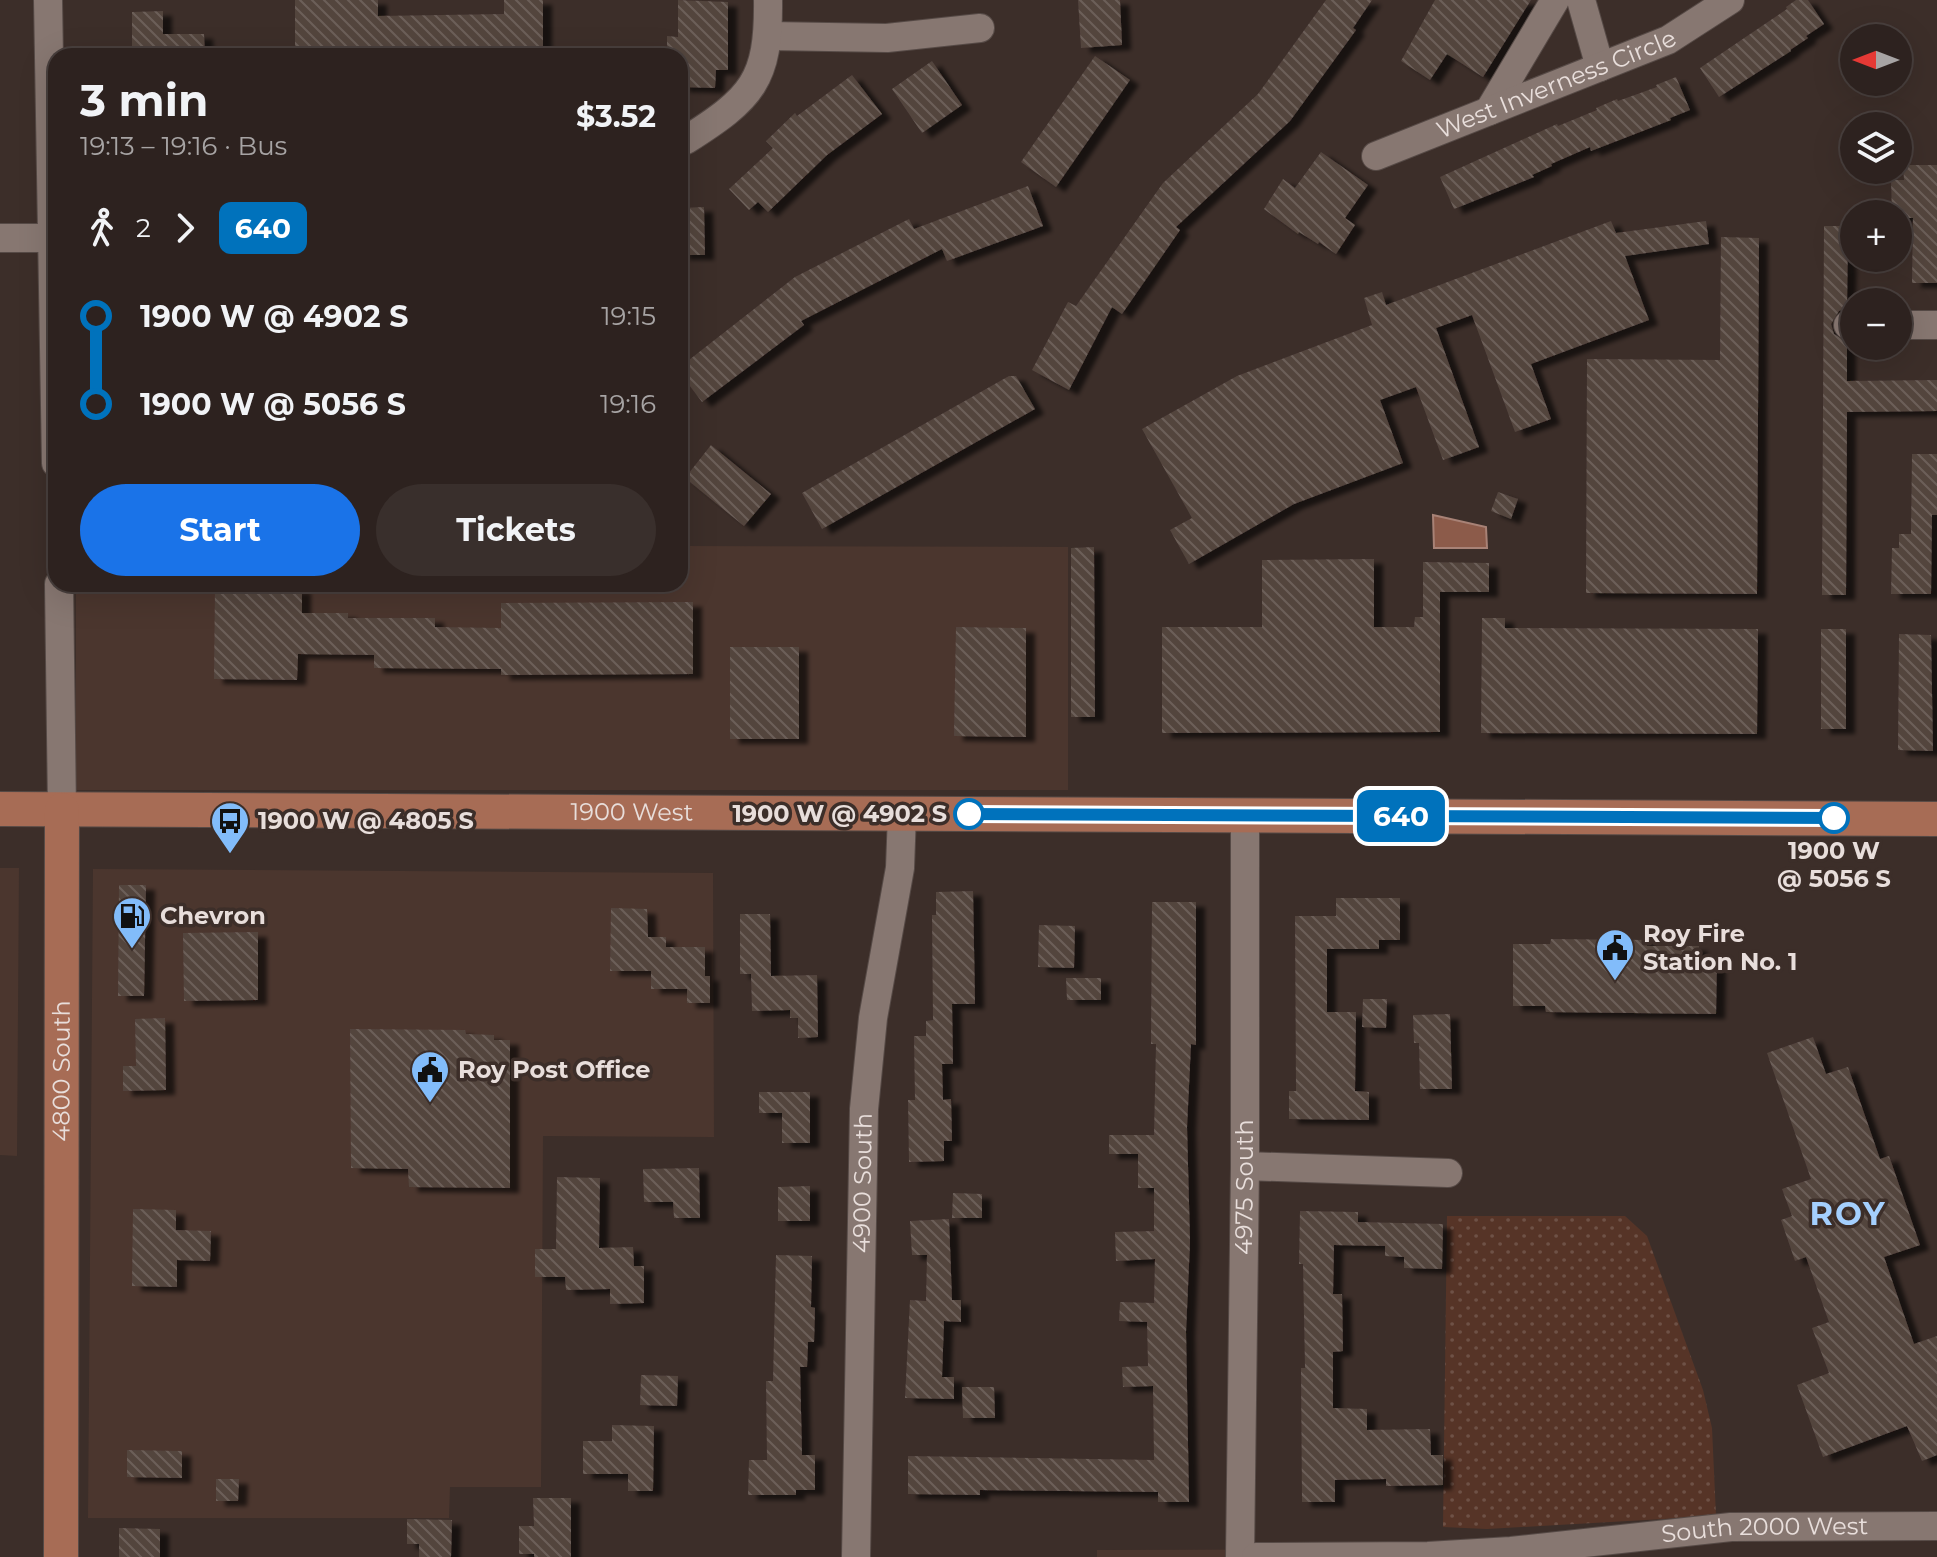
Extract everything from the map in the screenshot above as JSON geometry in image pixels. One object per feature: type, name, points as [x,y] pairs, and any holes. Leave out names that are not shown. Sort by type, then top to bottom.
[{"type":"main road","name":"1900 West","points":[[0,809],[1937,819]]},
{"type":"main road","name":"4800 South","points":[[61,1557],[62,810]]},
{"type":"street","points":[[48,0],[49,48]]},
{"type":"street","points":[[688,139],[731,111],[759,75],[769,36],[768,0]]},
{"type":"street","points":[[1489,111],[1555,0]]},
{"type":"street","points":[[1581,0],[1600,67]]},
{"type":"street","name":"West Inverness Circle","points":[[1376,156],[1668,40],[1730,0]]},
{"type":"street","points":[[769,36],[887,38],[980,28]]},
{"type":"street","points":[[0,238],[48,238]]},
{"type":"street","points":[[1912,325],[1937,325]]},
{"type":"street","name":"4800 South","points":[[59,592],[62,810]]},
{"type":"street","name":"4900 South","points":[[856,1557],[864,1109],[873,1018],[900,868],[902,814]]},
{"type":"street","name":"4975 South","points":[[1240,1557],[1245,816]]},
{"type":"street","points":[[1245,1166],[1448,1173]]},
{"type":"street","name":"South 2000 West","points":[[1256,1557],[1428,1556],[1511,1551],[1731,1527],[1937,1526]]},
{"type":"shaded area","points":[[1433,515],[1486,527],[1487,548],[1434,548]]},
{"type":"shaded area","points":[[688,546],[1068,547],[1068,790],[76,790],[76,592],[688,592]]},
{"type":"shaded area","points":[[0,868],[19,868],[17,1156],[0,1155]]},
{"type":"shaded area","points":[[93,869],[713,873],[714,1137],[543,1136],[541,1487],[450,1487],[449,1518],[88,1518]]},
{"type":"shaded area","points":[[1447,1216],[1625,1216],[1647,1236],[1703,1390],[1712,1428],[1716,1516],[1487,1529],[1443,1527]]},
{"type":"shaded area","points":[[1408,1549],[1408,1557],[1097,1557],[1097,1550]]},
{"type":"building","points":[[295,0],[378,0],[378,16],[504,14],[504,0],[543,0],[543,48],[295,46]]},
{"type":"building","points":[[678,0],[728,2],[728,70],[716,70],[715,88],[688,87],[688,48],[667,48],[667,36],[678,37]]},
{"type":"building","points":[[1078,0],[1120,0],[1122,45],[1081,48]]},
{"type":"building","points":[[1326,0],[1372,0],[1353,28],[1356,30],[1290,121],[1176,227],[1180,230],[1122,314],[1112,307],[1069,390],[1032,370],[1068,302],[1076,306],[1163,183],[1258,94]]},
{"type":"building","points":[[1435,0],[1531,0],[1483,77],[1447,54],[1430,80],[1401,61]]},
{"type":"building","points":[[1796,0],[1808,0],[1824,24],[1791,51],[1719,97],[1700,68]]},
{"type":"building","points":[[163,11],[163,34],[204,34],[205,48],[132,48],[132,12]]},
{"type":"building","points":[[1095,56],[1130,80],[1056,187],[1021,162]]},
{"type":"building","points":[[932,61],[962,105],[922,133],[892,89]]},
{"type":"building","points":[[852,75],[882,114],[827,155],[768,212],[758,202],[749,210],[729,189],[773,148],[766,141],[795,113],[797,116]]},
{"type":"building","points":[[1676,77],[1690,110],[1591,151],[1590,147],[1551,164],[1532,175],[1534,177],[1454,209],[1440,177],[1557,124]]},
{"type":"building","points":[[1321,152],[1368,185],[1345,218],[1355,225],[1336,254],[1319,242],[1298,234],[1264,209],[1283,179],[1295,188]]},
{"type":"building","points":[[1912,165],[1937,165],[1937,283],[1912,283],[1912,200],[1892,200],[1891,184],[1912,184]]},
{"type":"building","points":[[1028,186],[1043,226],[947,261],[942,249],[801,321],[804,325],[702,402],[688,384],[688,361],[795,277],[909,219],[914,229]]},
{"type":"building","points":[[704,207],[705,255],[688,255],[688,208]]},
{"type":"building","points":[[1611,221],[1616,233],[1706,221],[1709,244],[1625,256],[1649,320],[1531,364],[1551,419],[1515,432],[1472,315],[1436,328],[1479,447],[1443,460],[1416,387],[1380,400],[1403,463],[1294,504],[1189,564],[1170,530],[1192,518],[1142,429],[1237,376],[1372,325],[1364,298],[1382,292],[1386,305]]},
{"type":"building","points":[[1824,226],[1840,226],[1840,272],[1847,272],[1847,288],[1840,288],[1840,311],[1831,324],[1834,334],[1840,338],[1840,360],[1847,360],[1847,381],[1937,380],[1937,411],[1847,412],[1846,595],[1822,595]]},
{"type":"building","points":[[1721,237],[1759,238],[1757,594],[1586,593],[1587,359],[1720,360]]},
{"type":"building","points":[[1009,376],[1016,376],[1035,409],[822,529],[802,493]]},
{"type":"building","points":[[711,445],[771,494],[744,526],[688,480],[688,474]]},
{"type":"building","points":[[1912,454],[1937,454],[1937,515],[1932,515],[1931,594],[1891,594],[1892,548],[1899,548],[1899,534],[1911,534]]},
{"type":"building","points":[[1498,492],[1518,499],[1511,519],[1491,511]]},
{"type":"building","points":[[1094,547],[1095,717],[1071,717],[1071,548]]},
{"type":"building","points":[[1374,559],[1374,627],[1414,627],[1415,617],[1423,617],[1423,562],[1489,563],[1489,592],[1440,592],[1440,732],[1162,733],[1162,627],[1262,627],[1262,560]]},
{"type":"building","points":[[215,592],[302,592],[302,613],[348,613],[348,618],[435,618],[435,627],[501,628],[501,603],[693,602],[693,674],[501,675],[501,669],[374,668],[374,655],[298,654],[297,680],[214,679]]},
{"type":"building","points":[[1482,618],[1505,618],[1505,628],[1758,629],[1757,734],[1481,733]]},
{"type":"building","points":[[956,627],[1026,628],[1026,737],[954,736]]},
{"type":"building","points":[[1821,629],[1846,629],[1846,729],[1821,729]]},
{"type":"building","points":[[1899,634],[1931,635],[1933,751],[1898,750]]},
{"type":"building","points":[[730,647],[799,647],[799,739],[730,739]]},
{"type":"building","points":[[119,885],[146,885],[144,996],[118,996]]},
{"type":"building","points":[[973,891],[975,1004],[952,1004],[953,1064],[942,1064],[943,1100],[951,1099],[952,1141],[944,1141],[944,1161],[909,1162],[908,1100],[915,1100],[914,1036],[926,1036],[926,1021],[933,1020],[932,915],[936,915],[936,892]]},
{"type":"building","points":[[1336,898],[1400,898],[1400,940],[1379,940],[1379,949],[1327,949],[1327,1012],[1356,1012],[1355,1091],[1369,1092],[1369,1120],[1289,1119],[1289,1091],[1296,1091],[1295,916],[1336,916]]},
{"type":"building","points":[[1152,902],[1196,902],[1196,1045],[1191,1044],[1187,1127],[1189,1502],[1158,1502],[1158,1492],[980,1490],[980,1495],[908,1494],[908,1456],[1154,1460],[1153,1386],[1123,1387],[1122,1367],[1148,1366],[1147,1322],[1119,1321],[1120,1302],[1154,1303],[1155,1259],[1116,1261],[1115,1232],[1154,1231],[1154,1188],[1138,1188],[1138,1154],[1109,1154],[1109,1135],[1154,1135],[1156,1044],[1151,1044]]},
{"type":"building","points":[[611,908],[647,909],[648,937],[666,937],[666,947],[705,947],[705,976],[710,976],[710,1003],[687,1003],[687,989],[651,989],[651,971],[610,971]]},
{"type":"building","points":[[740,914],[770,914],[771,976],[817,975],[818,1037],[798,1038],[798,1018],[790,1018],[790,1010],[752,1011],[751,974],[740,974]]},
{"type":"building","points":[[1039,925],[1075,926],[1074,968],[1038,967]]},
{"type":"building","points":[[258,932],[258,1000],[184,1001],[183,933]]},
{"type":"building","name":"Roy Fire Station No. 1","points":[[1551,939],[1647,940],[1647,946],[1699,946],[1698,958],[1717,958],[1716,1014],[1546,1012],[1545,1006],[1513,1006],[1513,944],[1550,944]]},
{"type":"building","points":[[1066,978],[1101,978],[1101,1000],[1067,1000]]},
{"type":"building","points":[[1363,999],[1387,999],[1386,1028],[1362,1027]]},
{"type":"building","points":[[1450,1014],[1452,1089],[1420,1089],[1419,1043],[1414,1043],[1413,1015]]},
{"type":"building","points":[[165,1018],[166,1090],[123,1091],[123,1066],[136,1066],[135,1019]]},
{"type":"building","name":"Roy Post Office","points":[[350,1029],[465,1030],[466,1034],[494,1035],[494,1040],[510,1040],[510,1188],[409,1187],[408,1169],[351,1168]]},
{"type":"building","points":[[1813,1037],[1826,1074],[1848,1067],[1880,1159],[1889,1156],[1920,1245],[1884,1257],[1914,1344],[1937,1336],[1937,1455],[1922,1461],[1907,1426],[1823,1457],[1797,1385],[1829,1373],[1812,1328],[1829,1322],[1806,1257],[1795,1261],[1781,1220],[1792,1216],[1782,1189],[1811,1179],[1767,1053]]},
{"type":"building","points":[[759,1092],[810,1092],[810,1143],[782,1143],[782,1113],[759,1113]]},
{"type":"building","points":[[699,1168],[700,1218],[674,1218],[673,1202],[644,1202],[643,1169]]},
{"type":"building","points":[[557,1177],[600,1178],[599,1248],[633,1247],[634,1266],[644,1266],[644,1303],[610,1304],[610,1289],[566,1290],[565,1277],[535,1277],[535,1249],[556,1249]]},
{"type":"building","points":[[810,1186],[810,1221],[778,1221],[778,1187]]},
{"type":"building","points":[[953,1193],[982,1194],[982,1218],[952,1218]]},
{"type":"building","points":[[133,1209],[176,1210],[176,1230],[211,1231],[210,1261],[177,1260],[177,1287],[132,1286]]},
{"type":"building","points":[[1300,1211],[1358,1212],[1358,1222],[1443,1224],[1442,1269],[1404,1268],[1404,1257],[1385,1256],[1385,1246],[1334,1245],[1333,1294],[1342,1294],[1343,1351],[1333,1352],[1333,1408],[1367,1409],[1367,1430],[1430,1429],[1431,1455],[1443,1455],[1443,1485],[1386,1486],[1386,1479],[1335,1480],[1335,1502],[1302,1502],[1301,1368],[1305,1368],[1303,1264],[1299,1264]]},
{"type":"building","points":[[949,1219],[952,1300],[961,1300],[961,1322],[944,1321],[942,1377],[954,1377],[954,1399],[905,1398],[910,1300],[926,1301],[927,1255],[912,1255],[910,1221]]},
{"type":"building","points":[[776,1255],[812,1256],[814,1342],[808,1342],[807,1367],[800,1367],[802,1455],[815,1455],[815,1490],[796,1490],[796,1495],[748,1495],[749,1460],[767,1460],[766,1381],[773,1381]]},
{"type":"building","points":[[641,1375],[678,1376],[677,1406],[640,1405]]},
{"type":"building","points":[[962,1387],[994,1387],[995,1418],[963,1418]]},
{"type":"building","points":[[612,1425],[654,1426],[653,1491],[628,1491],[628,1474],[583,1474],[583,1441],[612,1441]]},
{"type":"building","points":[[127,1450],[182,1451],[182,1478],[127,1477]]},
{"type":"building","points":[[216,1479],[239,1479],[238,1501],[216,1501]]},
{"type":"building","points":[[533,1498],[571,1498],[571,1557],[519,1554],[519,1526],[534,1526]]},
{"type":"building","points":[[407,1519],[452,1520],[451,1557],[419,1557],[419,1544],[407,1544]]},
{"type":"building","points":[[119,1528],[160,1529],[160,1557],[119,1557]]},
{"type":"bus line","name":"640","points":[[969,814],[1834,818]]},
{"type":"place","name":"1900 W @ 4902 S","points":[[969,814]]},
{"type":"place","name":"1900 W @ 5056 S","points":[[1834,818]]},
{"type":"place","name":"1900 W @ 4805 S","points":[[230,855]]},
{"type":"place","name":"Chevron","points":[[132,950]]},
{"type":"place","name":"Roy Fire Station No. 1","points":[[1615,982]]},
{"type":"place","name":"Roy Post Office","points":[[430,1104]]},
{"type":"district","name":"ROY","points":[[1848,1214]]}]
